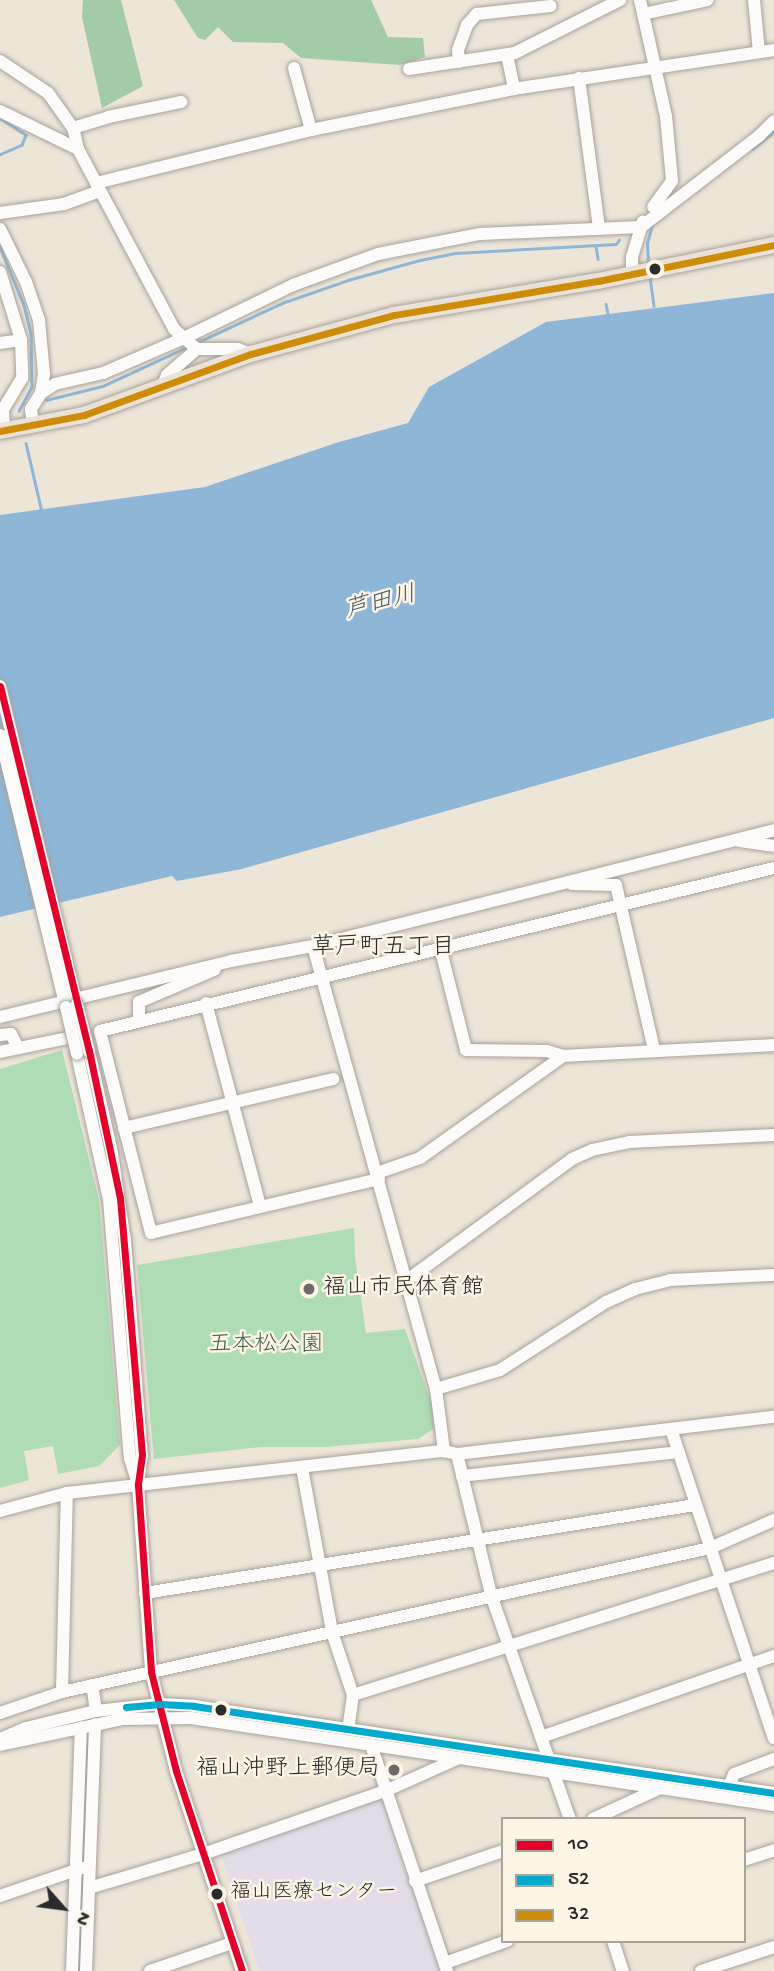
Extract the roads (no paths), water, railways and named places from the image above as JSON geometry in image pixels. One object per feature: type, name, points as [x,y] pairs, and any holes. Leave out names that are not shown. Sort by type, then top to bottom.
[{"type":"main road","points":[[2,430],[84,415],[251,354],[394,315],[644,272],[774,245]]},
{"type":"street","points":[[408,68],[507,55],[620,0]]},
{"type":"street","points":[[640,0],[666,116],[672,181],[641,227],[632,257],[644,272]]},
{"type":"street","points":[[643,14],[708,0]]},
{"type":"street","points":[[754,0],[759,52]]},
{"type":"street","points":[[459,62],[458,50],[467,25],[477,14],[551,6]]},
{"type":"street","points":[[0,213],[64,204],[98,187],[311,130],[514,89],[774,50]]},
{"type":"street","points":[[507,55],[514,89]]},
{"type":"street","points":[[0,61],[48,93],[73,128],[78,149],[174,329],[190,343],[238,349],[251,354]]},
{"type":"street","points":[[295,68],[311,130]]},
{"type":"street","points":[[579,78],[599,227]]},
{"type":"street","points":[[73,128],[108,117],[181,102]]},
{"type":"street","points":[[0,111],[78,149]]},
{"type":"street","points":[[40,390],[103,373],[190,343],[281,290],[378,254],[480,234],[641,227],[665,205],[759,136],[774,121]]},
{"type":"street","points":[[0,229],[26,282],[39,320],[44,374],[32,409],[33,425]]},
{"type":"street","points":[[0,272],[16,316],[24,379],[1,410],[2,430]]},
{"type":"street","points":[[0,343],[21,340]]},
{"type":"street","points":[[162,387],[167,375],[190,343]]},
{"type":"street","points":[[24,379],[40,390]]},
{"type":"street","points":[[0,686],[83,1053],[109,1199],[130,1458],[138,1485],[151,1672],[176,1772],[242,1971]]},
{"type":"street","points":[[0,736],[70,997]]},
{"type":"street","points":[[0,1017],[70,997],[231,961],[313,946],[774,830]]},
{"type":"street","points":[[729,840],[774,846]]},
{"type":"street","points":[[0,1052],[100,1031],[206,1003],[774,868]]},
{"type":"street","points":[[555,883],[616,885],[654,1050]]},
{"type":"street","points":[[313,946],[436,1389],[443,1451]]},
{"type":"street","points":[[440,947],[466,1050],[547,1051],[563,1056],[774,1045]]},
{"type":"street","points":[[139,1021],[139,1002],[231,961]]},
{"type":"street","points":[[206,1003],[260,1206]]},
{"type":"street","points":[[100,1031],[151,1233],[378,1176],[420,1158],[563,1056]]},
{"type":"street","points":[[0,1035],[11,1034],[18,1048]]},
{"type":"street","points":[[124,1128],[333,1079]]},
{"type":"street","points":[[406,1281],[572,1159],[592,1150],[630,1142],[774,1135]]},
{"type":"street","points":[[436,1389],[500,1370],[606,1302],[635,1289],[670,1280],[774,1275]]},
{"type":"street","points":[[0,1511],[67,1493],[443,1451],[457,1454],[774,1416]]},
{"type":"street","points":[[671,1429],[774,1738]]},
{"type":"street","points":[[462,1476],[678,1452]]},
{"type":"street","points":[[457,1454],[491,1595],[569,1817]]},
{"type":"street","points":[[302,1468],[332,1632],[353,1695],[348,1729]]},
{"type":"street","points":[[62,1692],[67,1493]]},
{"type":"street","points":[[145,1593],[695,1505]]},
{"type":"street","points":[[0,1713],[92,1685],[710,1548],[774,1520]]},
{"type":"street","points":[[353,1695],[774,1563]]},
{"type":"street","points":[[541,1737],[774,1656]]},
{"type":"street","points":[[72,1971],[84,1867],[96,1718],[92,1685]]},
{"type":"street","points":[[0,1739],[26,1728],[96,1718],[160,1704],[194,1706],[774,1793]]},
{"type":"street","points":[[0,1745],[81,1727],[96,1718],[191,1718],[774,1805]]},
{"type":"street","points":[[81,1727],[84,1867],[89,1888],[86,1971]]},
{"type":"street","points":[[370,1745],[446,1967],[502,1943]]},
{"type":"street","points":[[89,1888],[203,1854],[385,1791],[460,1758]]},
{"type":"street","points":[[729,1786],[734,1774],[774,1759]]},
{"type":"street","points":[[597,1817],[660,1788]]},
{"type":"street","points":[[746,1859],[774,1850]]},
{"type":"street","points":[[415,1881],[501,1853]]},
{"type":"street","points":[[0,1896],[84,1867]]},
{"type":"street","points":[[150,1971],[232,1943]]},
{"type":"street","points":[[614,1943],[623,1971]]},
{"type":"street","points":[[701,1971],[774,1947]]},
{"type":"water","name":"芦田川","points":[[774,293],[774,718],[242,869],[177,881],[172,876],[0,917],[0,515],[205,487],[339,442],[408,423],[429,387],[546,322]]},
{"type":"waterway","points":[[0,118],[26,135],[22,145],[0,155]]},
{"type":"waterway","points":[[752,149],[774,132]]},
{"type":"waterway","points":[[648,263],[647,243],[652,226]]},
{"type":"waterway","points":[[196,343],[282,303],[348,280],[420,260],[456,253],[616,244],[619,240]]},
{"type":"waterway","points":[[596,246],[598,259]]},
{"type":"waterway","points":[[0,247],[24,305],[31,333],[32,387],[19,411]]},
{"type":"waterway","points":[[650,277],[654,306]]},
{"type":"waterway","points":[[606,304],[609,318]]},
{"type":"waterway","points":[[46,400],[103,386],[187,347]]},
{"type":"waterway","points":[[26,443],[42,512]]},
{"type":"waterway","points":[[79,1971],[86,1802]]},
{"type":"place","name":"福山市民体育館","points":[[309,1289]]},
{"type":"place","name":"福山沖野上郵便局","points":[[394,1770]]},
{"type":"place","name":"福山医療センター","points":[[217,1894]]},
{"type":"district","name":"草戸町五丁目","points":[[383,949]]},
{"type":"park label","name":"五本松公園","points":[[266,1346]]}]
